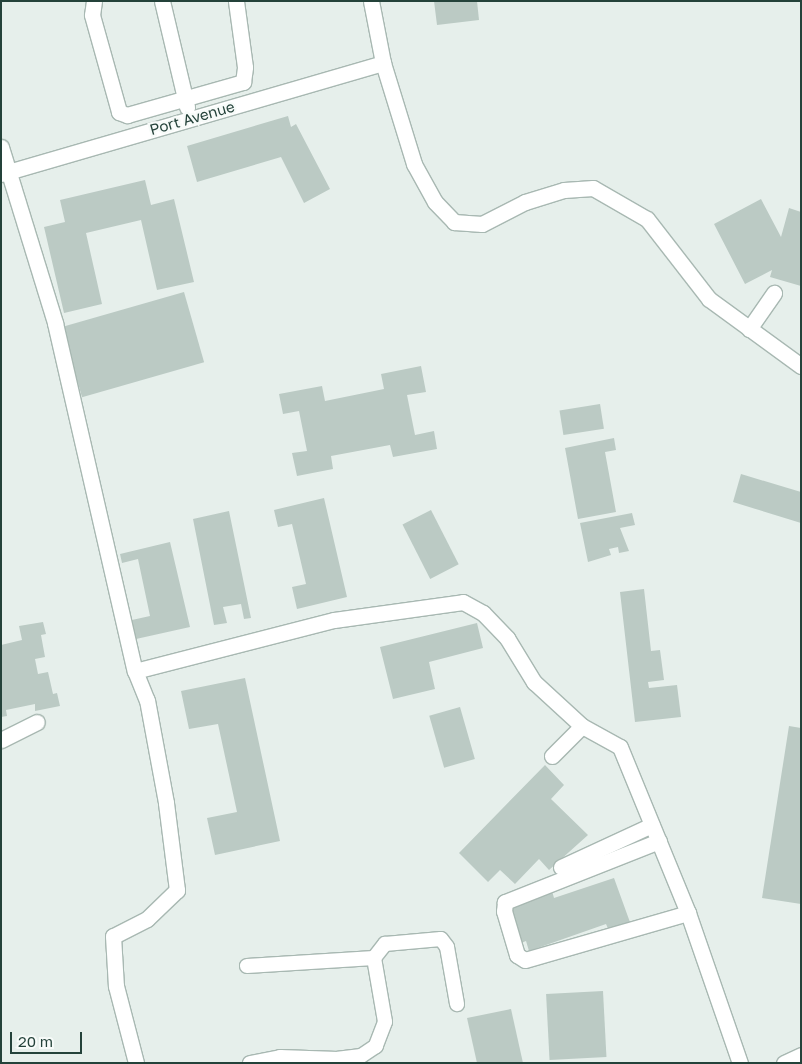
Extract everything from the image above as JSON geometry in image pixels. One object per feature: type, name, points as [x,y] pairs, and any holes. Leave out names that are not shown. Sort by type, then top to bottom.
[{"type":"street","points":[[94,1],[92,15],[119,112],[127,115],[243,82],[245,67],[236,1]]},
{"type":"street","points":[[162,1],[190,118]]},
{"type":"street","points":[[371,1],[383,63],[414,164],[435,202],[454,222],[482,224],[525,202],[564,190],[593,188],[647,219],[709,299],[801,366]]},
{"type":"street","name":"Port Avenue","points":[[4,173],[383,63]]},
{"type":"street","points":[[1,147],[4,173],[55,323],[135,671],[146,700],[166,803],[177,890],[147,919],[112,936],[116,986],[136,1063]]},
{"type":"street","points":[[749,328],[774,293]]},
{"type":"street","points":[[135,671],[334,620],[463,602],[483,613],[507,638],[534,682],[582,726],[620,747],[688,913],[740,1063]]},
{"type":"street","points":[[1,740],[37,722]]},
{"type":"street","points":[[552,756],[582,726]]},
{"type":"street","points":[[652,825],[592,861],[505,902],[504,911],[517,955],[525,960],[688,913]]},
{"type":"street","points":[[560,868],[659,842]]},
{"type":"street","points":[[784,1063],[801,1055]]},
{"type":"lane","points":[[247,966],[374,958],[385,944],[440,939],[447,947],[457,1004]]},
{"type":"lane","points":[[250,1063],[280,1060],[339,1061],[361,1056],[376,1046],[386,1022],[374,958]]},
{"type":"building","points":[[434,1],[477,1],[479,20],[437,25]]},
{"type":"building","points":[[288,116],[291,127],[296,124],[330,189],[304,203],[281,157],[197,182],[187,146]]},
{"type":"building","points":[[145,180],[151,205],[174,199],[194,282],[157,290],[141,220],[86,233],[102,304],[64,313],[44,227],[65,222],[60,200]]},
{"type":"building","points":[[761,199],[781,237],[789,208],[801,212],[801,286],[770,277],[772,270],[745,284],[714,224]]},
{"type":"building","points":[[184,292],[204,362],[82,397],[62,327]]},
{"type":"building","points":[[421,366],[426,392],[407,395],[415,435],[434,431],[437,449],[393,457],[390,445],[331,456],[333,469],[297,476],[292,453],[307,451],[299,411],[283,414],[279,394],[322,386],[325,401],[384,389],[381,374]]},
{"type":"building","points":[[600,404],[604,429],[563,435],[560,410]]},
{"type":"building","points":[[614,438],[616,450],[605,452],[616,512],[578,519],[565,448]]},
{"type":"building","points":[[741,474],[801,492],[801,523],[733,502]]},
{"type":"building","points":[[324,498],[347,597],[297,609],[292,587],[306,584],[292,524],[278,527],[274,510]]},
{"type":"building","points":[[431,510],[459,564],[430,579],[402,525]]},
{"type":"building","points":[[229,511],[251,618],[244,619],[241,604],[223,607],[227,623],[214,625],[193,519]]},
{"type":"building","points":[[632,513],[635,525],[620,528],[629,551],[619,553],[618,547],[609,549],[611,555],[588,562],[580,523]]},
{"type":"building","points":[[170,542],[190,627],[136,639],[132,620],[150,616],[138,559],[122,563],[120,554]]},
{"type":"building","points":[[644,589],[651,651],[660,650],[664,680],[648,682],[649,688],[677,685],[681,717],[635,722],[620,592]]},
{"type":"building","points":[[43,622],[46,634],[41,635],[45,657],[35,659],[38,674],[48,672],[53,694],[57,693],[60,706],[35,711],[35,704],[6,710],[7,716],[1,717],[1,645],[22,640],[19,626]]},
{"type":"building","points":[[477,623],[483,648],[429,662],[435,689],[393,699],[380,647]]},
{"type":"building","points":[[245,678],[280,841],[215,855],[207,818],[237,812],[218,724],[189,729],[181,691]]},
{"type":"building","points":[[460,707],[475,759],[444,768],[429,716]]},
{"type":"building","points":[[789,726],[801,728],[801,904],[762,898]]},
{"type":"building","points":[[545,765],[564,785],[551,799],[588,835],[549,870],[539,859],[515,884],[500,870],[488,882],[459,853]]},
{"type":"building","points":[[614,878],[631,925],[609,931],[606,924],[529,951],[526,941],[521,943],[509,906],[552,891],[554,898]]},
{"type":"building","points":[[603,991],[606,1057],[550,1060],[546,994]]},
{"type":"building","points":[[511,1009],[523,1063],[477,1063],[467,1018]]}]
